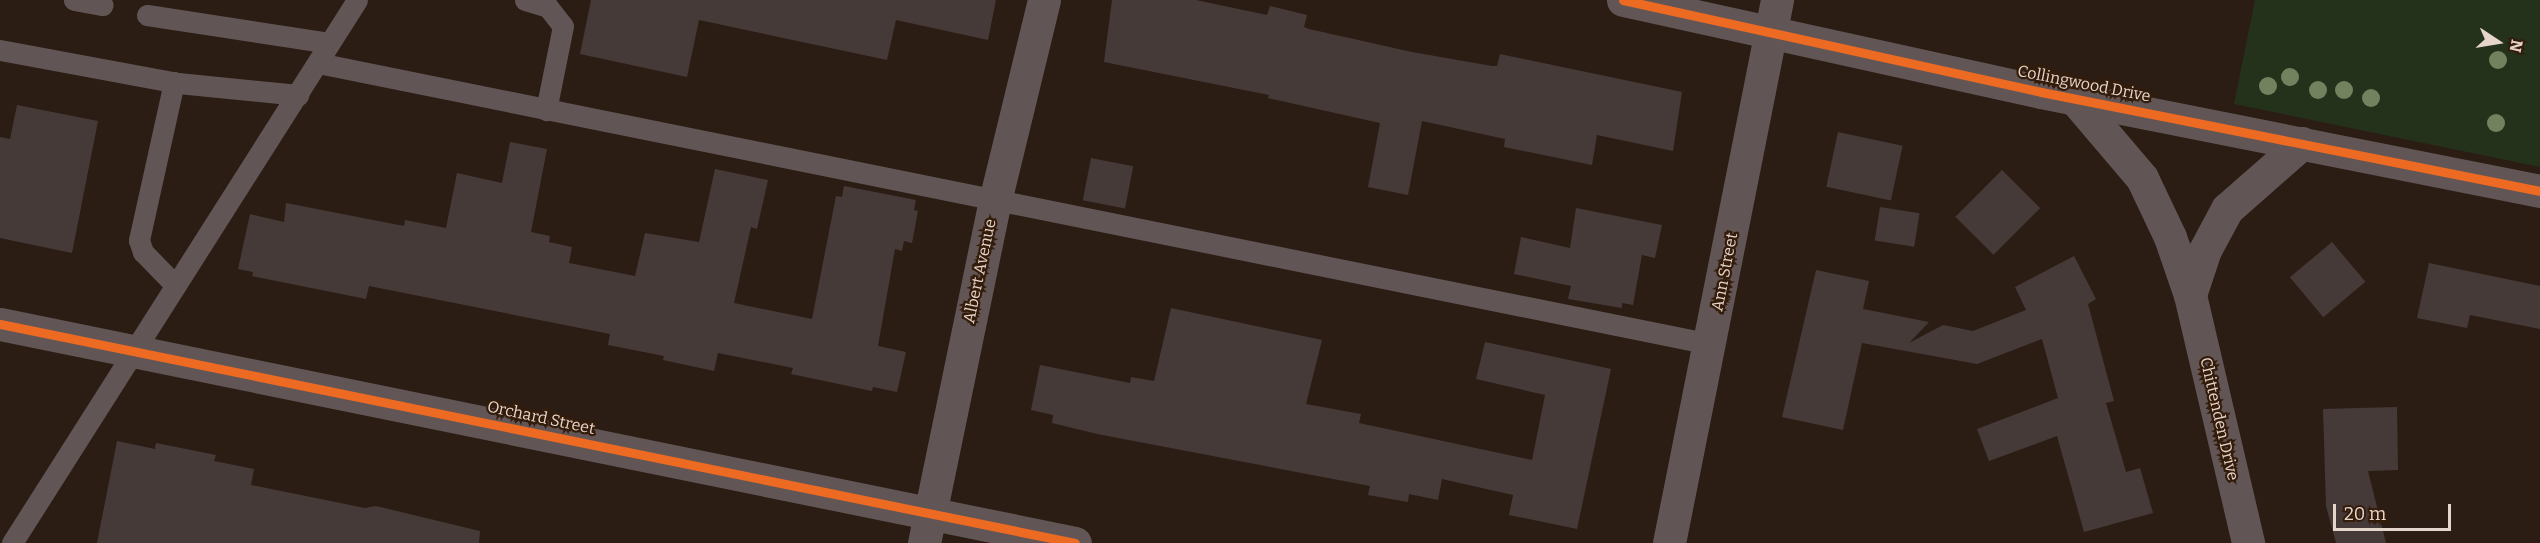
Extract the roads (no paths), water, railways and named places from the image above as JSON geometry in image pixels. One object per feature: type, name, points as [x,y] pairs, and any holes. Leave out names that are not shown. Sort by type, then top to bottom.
[{"type":"street","name":"Albert Avenue","points":[[926,528],[995,201],[1044,0]]},
{"type":"street","name":"Collingwood Drive","points":[[1623,0],[1774,15],[2074,98],[2540,191]]},
{"type":"street","name":"Ann Street","points":[[1669,543],[1774,15]]},
{"type":"street","name":"Chittenden Drive","points":[[2074,98],[2142,178],[2170,237],[2190,295],[2248,543]]},
{"type":"street","points":[[2190,295],[2205,250],[2227,209],[2302,143]]},
{"type":"street","name":"Orchard Street","points":[[0,324],[135,350],[926,528],[1075,543]]},
{"type":"lane","points":[[74,0],[103,5]]},
{"type":"lane","points":[[12,543],[135,350],[174,284],[298,95],[357,0]]},
{"type":"lane","points":[[525,0],[548,7],[563,26],[546,110]]},
{"type":"lane","points":[[147,15],[329,43]]},
{"type":"lane","points":[[0,50],[174,82],[298,95]]},
{"type":"lane","points":[[318,63],[1710,344]]},
{"type":"lane","points":[[174,82],[139,240],[143,252],[174,284]]}]
